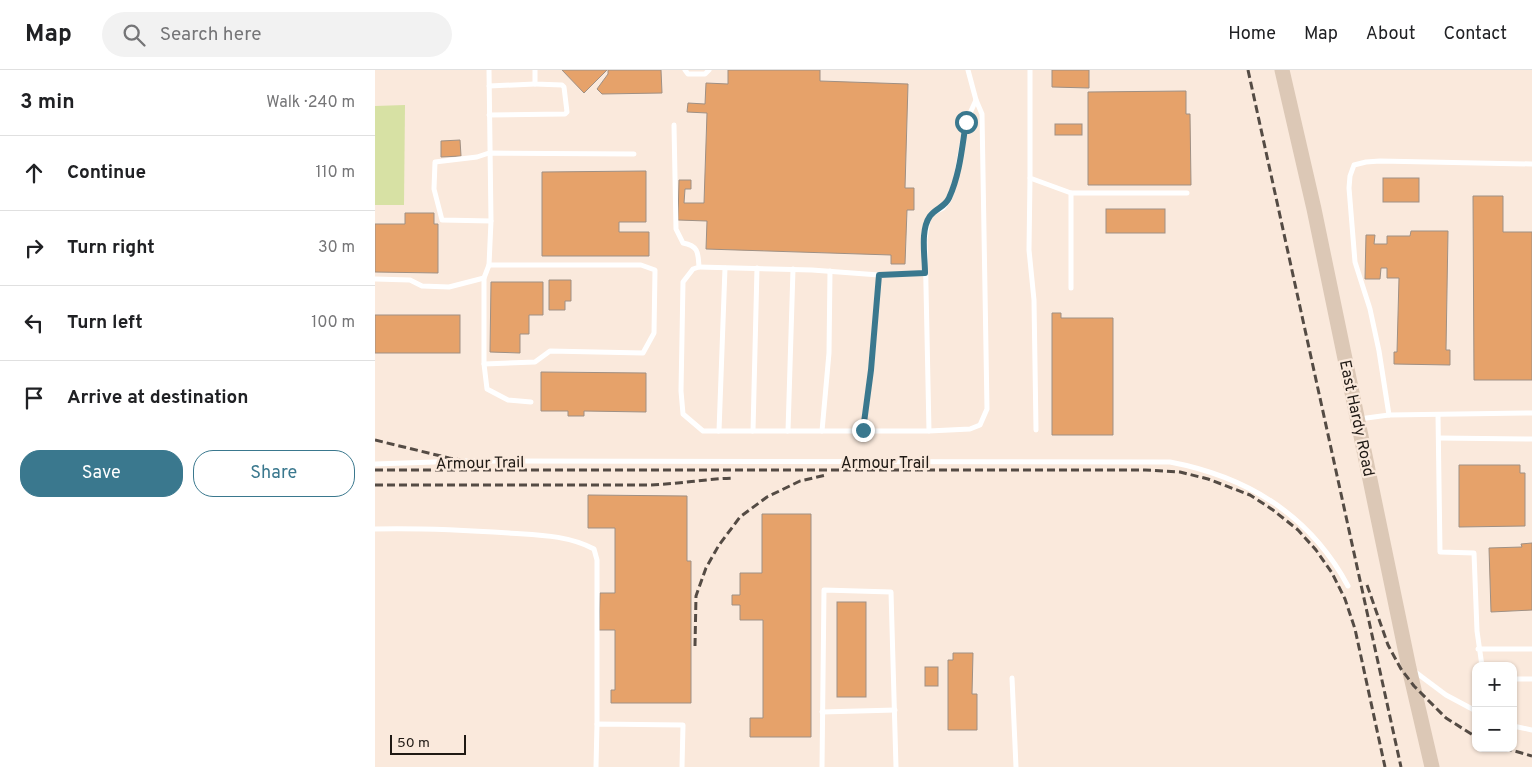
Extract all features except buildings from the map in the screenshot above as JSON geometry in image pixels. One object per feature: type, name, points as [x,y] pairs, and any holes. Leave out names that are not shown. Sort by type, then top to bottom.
[{"type":"main road","name":"East Hardy Road","points":[[1281,70],[1314,208],[1409,668],[1432,767]]},
{"type":"lane","points":[[489,70],[491,221],[489,265],[484,278],[487,389],[508,400],[531,402]]},
{"type":"lane","points":[[535,70],[535,84]]},
{"type":"lane","points":[[685,70],[688,74],[705,74],[709,70]]},
{"type":"lane","points":[[925,273],[879,275],[793,269],[699,267],[693,269],[683,282],[681,392],[683,414],[703,431],[929,431],[970,429],[980,425],[987,409],[982,114],[968,70]]},
{"type":"lane","points":[[1030,70],[1029,250],[1034,300],[1036,430]]},
{"type":"lane","points":[[489,86],[562,85],[564,87],[567,112],[565,114],[489,115]]},
{"type":"lane","points":[[929,431],[925,273],[927,220],[931,214],[943,208],[949,200],[956,178],[966,122],[976,100]]},
{"type":"lane","points":[[674,125],[676,230],[683,243],[691,244],[695,248],[698,253],[699,267]]},
{"type":"lane","points":[[491,221],[442,220],[434,189],[435,162],[477,157],[489,153],[634,154]]},
{"type":"lane","points":[[1389,415],[1372,317],[1355,262],[1349,188],[1350,176],[1354,165],[1380,161],[1532,164]]},
{"type":"lane","points":[[1030,178],[1071,193],[1187,193]]},
{"type":"lane","points":[[1071,193],[1071,288]]},
{"type":"lane","points":[[485,364],[535,362],[551,351],[643,353],[654,333],[655,270],[641,265],[489,265]]},
{"type":"lane","points":[[719,431],[725,268]]},
{"type":"lane","points":[[753,431],[757,268]]},
{"type":"lane","points":[[788,431],[793,269]]},
{"type":"lane","points":[[822,431],[829,353],[830,271]]},
{"type":"lane","points":[[863,430],[871,370],[879,275]]},
{"type":"lane","points":[[375,279],[410,280],[422,286],[449,286],[484,278]]},
{"type":"lane","points":[[1358,419],[1389,415],[1532,413]]},
{"type":"lane","points":[[1438,415],[1440,552],[1474,553],[1478,649],[1481,662]]},
{"type":"lane","points":[[1439,438],[1532,439]]},
{"type":"lane","name":"Armour Trail","points":[[375,464],[464,461],[1170,462],[1227,478],[1270,500],[1309,531],[1331,557],[1348,586]]},
{"type":"lane","points":[[375,529],[408,528],[551,536],[582,542],[594,548],[597,560],[596,767]]},
{"type":"lane","points":[[822,767],[824,590],[891,592],[896,767]]},
{"type":"lane","points":[[1478,649],[1532,649]]},
{"type":"lane","points":[[1409,668],[1446,695],[1472,709]]},
{"type":"lane","points":[[1012,678],[1016,767]]},
{"type":"lane","points":[[1517,679],[1532,679]]},
{"type":"lane","points":[[822,712],[895,710]]},
{"type":"lane","points":[[597,724],[683,725],[682,767]]},
{"type":"lane","points":[[1517,727],[1532,730]]},
{"type":"green space","points":[[405,105],[404,205],[375,205],[375,106]]},
{"type":"railway","points":[[1248,70],[1401,767]]},
{"type":"railway","points":[[375,440],[449,458],[492,465]]},
{"type":"railway","points":[[375,470],[1145,470],[1180,472],[1208,479],[1250,495],[1273,510],[1298,530],[1316,550],[1332,573],[1345,599],[1355,629],[1385,767]]},
{"type":"railway","points":[[695,646],[696,596],[706,568],[719,545],[740,517],[767,497],[800,481],[826,475]]},
{"type":"railway","points":[[375,485],[649,485],[734,478]]},
{"type":"railway","points":[[1367,585],[1388,645],[1401,669],[1414,686],[1446,718],[1472,734]]},
{"type":"railway","points":[[1517,752],[1532,756]]},
{"type":"route","points":[[863,430],[871,370],[879,275],[925,273],[927,220],[935,211],[943,208],[949,200],[956,178],[966,122]]}]
